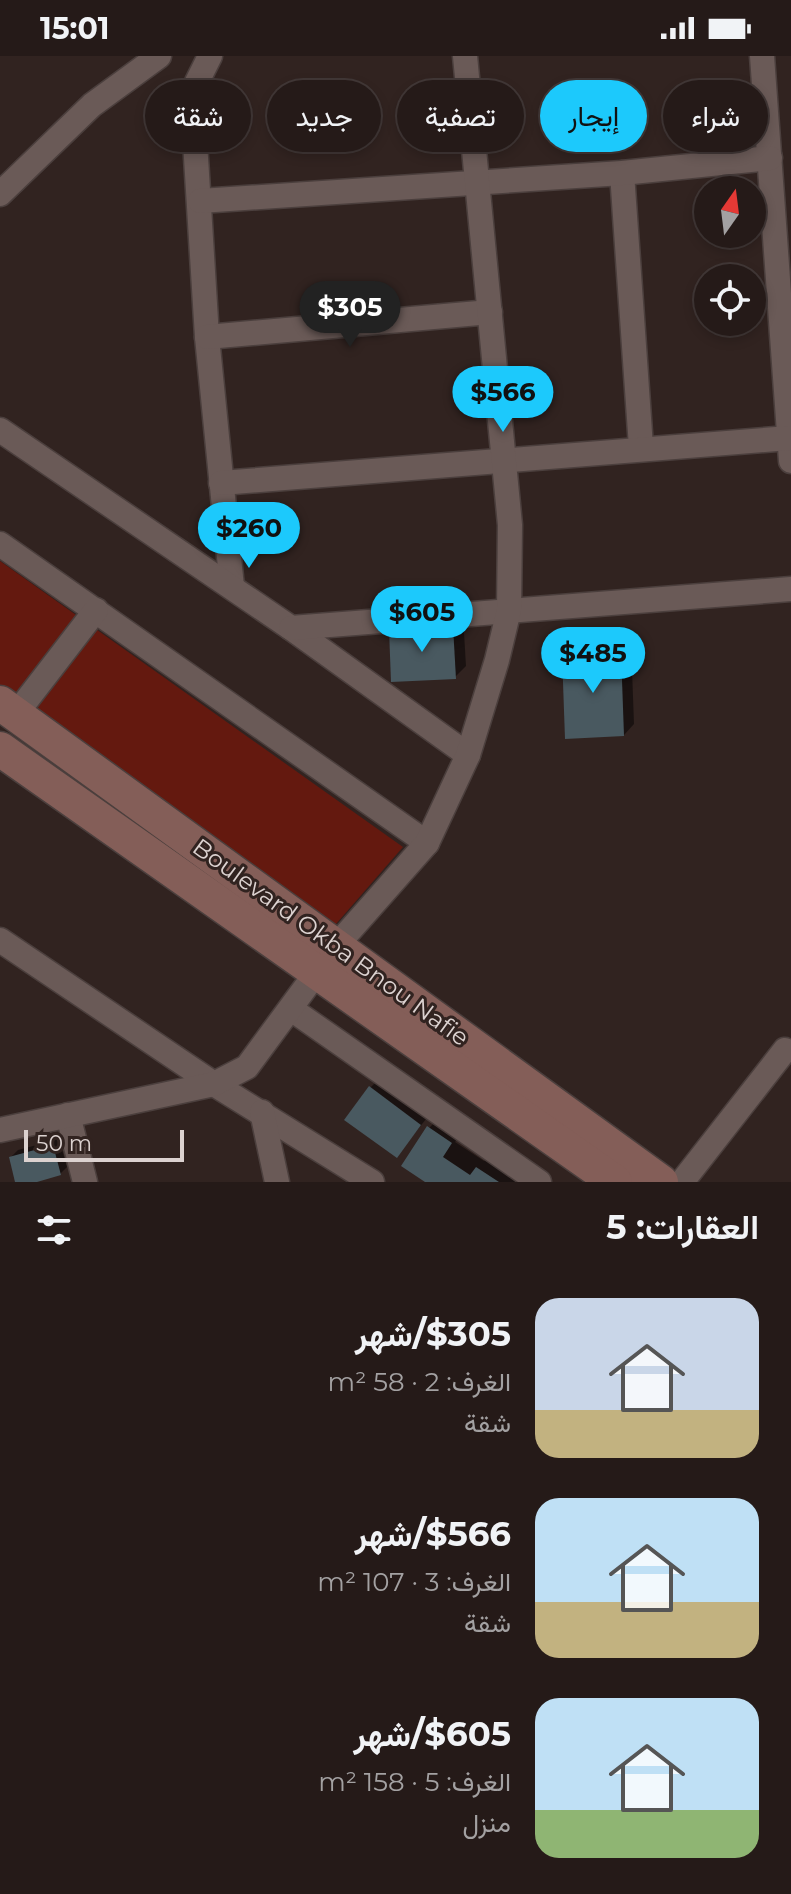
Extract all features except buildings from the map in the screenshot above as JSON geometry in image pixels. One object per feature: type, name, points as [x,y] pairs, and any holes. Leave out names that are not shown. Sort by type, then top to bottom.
[{"type":"main road","name":"Boulevard Okba Bnou Nafie","points":[[8,709],[615,1182]]},
{"type":"main road","name":"Boulevard Okba Bnou Nafie","points":[[0,749],[327,958],[661,1182]]},
{"type":"street","points":[[0,194],[92,105],[159,56]]},
{"type":"street","points":[[210,56],[201,71],[194,99],[207,337],[232,587]]},
{"type":"street","points":[[0,1130],[214,1084],[247,1067],[327,958],[427,843],[468,755],[494,673],[509,610],[510,525],[480,184],[465,56]]},
{"type":"street","points":[[221,483],[641,447],[790,449],[785,298],[762,56]]},
{"type":"street","points":[[200,201],[480,184],[770,158]]},
{"type":"street","points":[[622,173],[641,447]]},
{"type":"street","points":[[207,337],[490,312]]},
{"type":"street","points":[[0,430],[232,587],[468,755]]},
{"type":"street","points":[[0,544],[427,843]]},
{"type":"street","points":[[291,628],[791,589]]},
{"type":"street","points":[[8,709],[96,610]]},
{"type":"street","points":[[0,940],[214,1084],[372,1182]]},
{"type":"street","points":[[291,1009],[539,1182]]},
{"type":"street","points":[[682,1182],[785,1050]]},
{"type":"street","points":[[262,1112],[277,1182]]},
{"type":"street","points":[[68,1115],[85,1182]]},
{"type":"shaded area","points":[[0,561],[403,847],[329,932],[0,698]]}]
